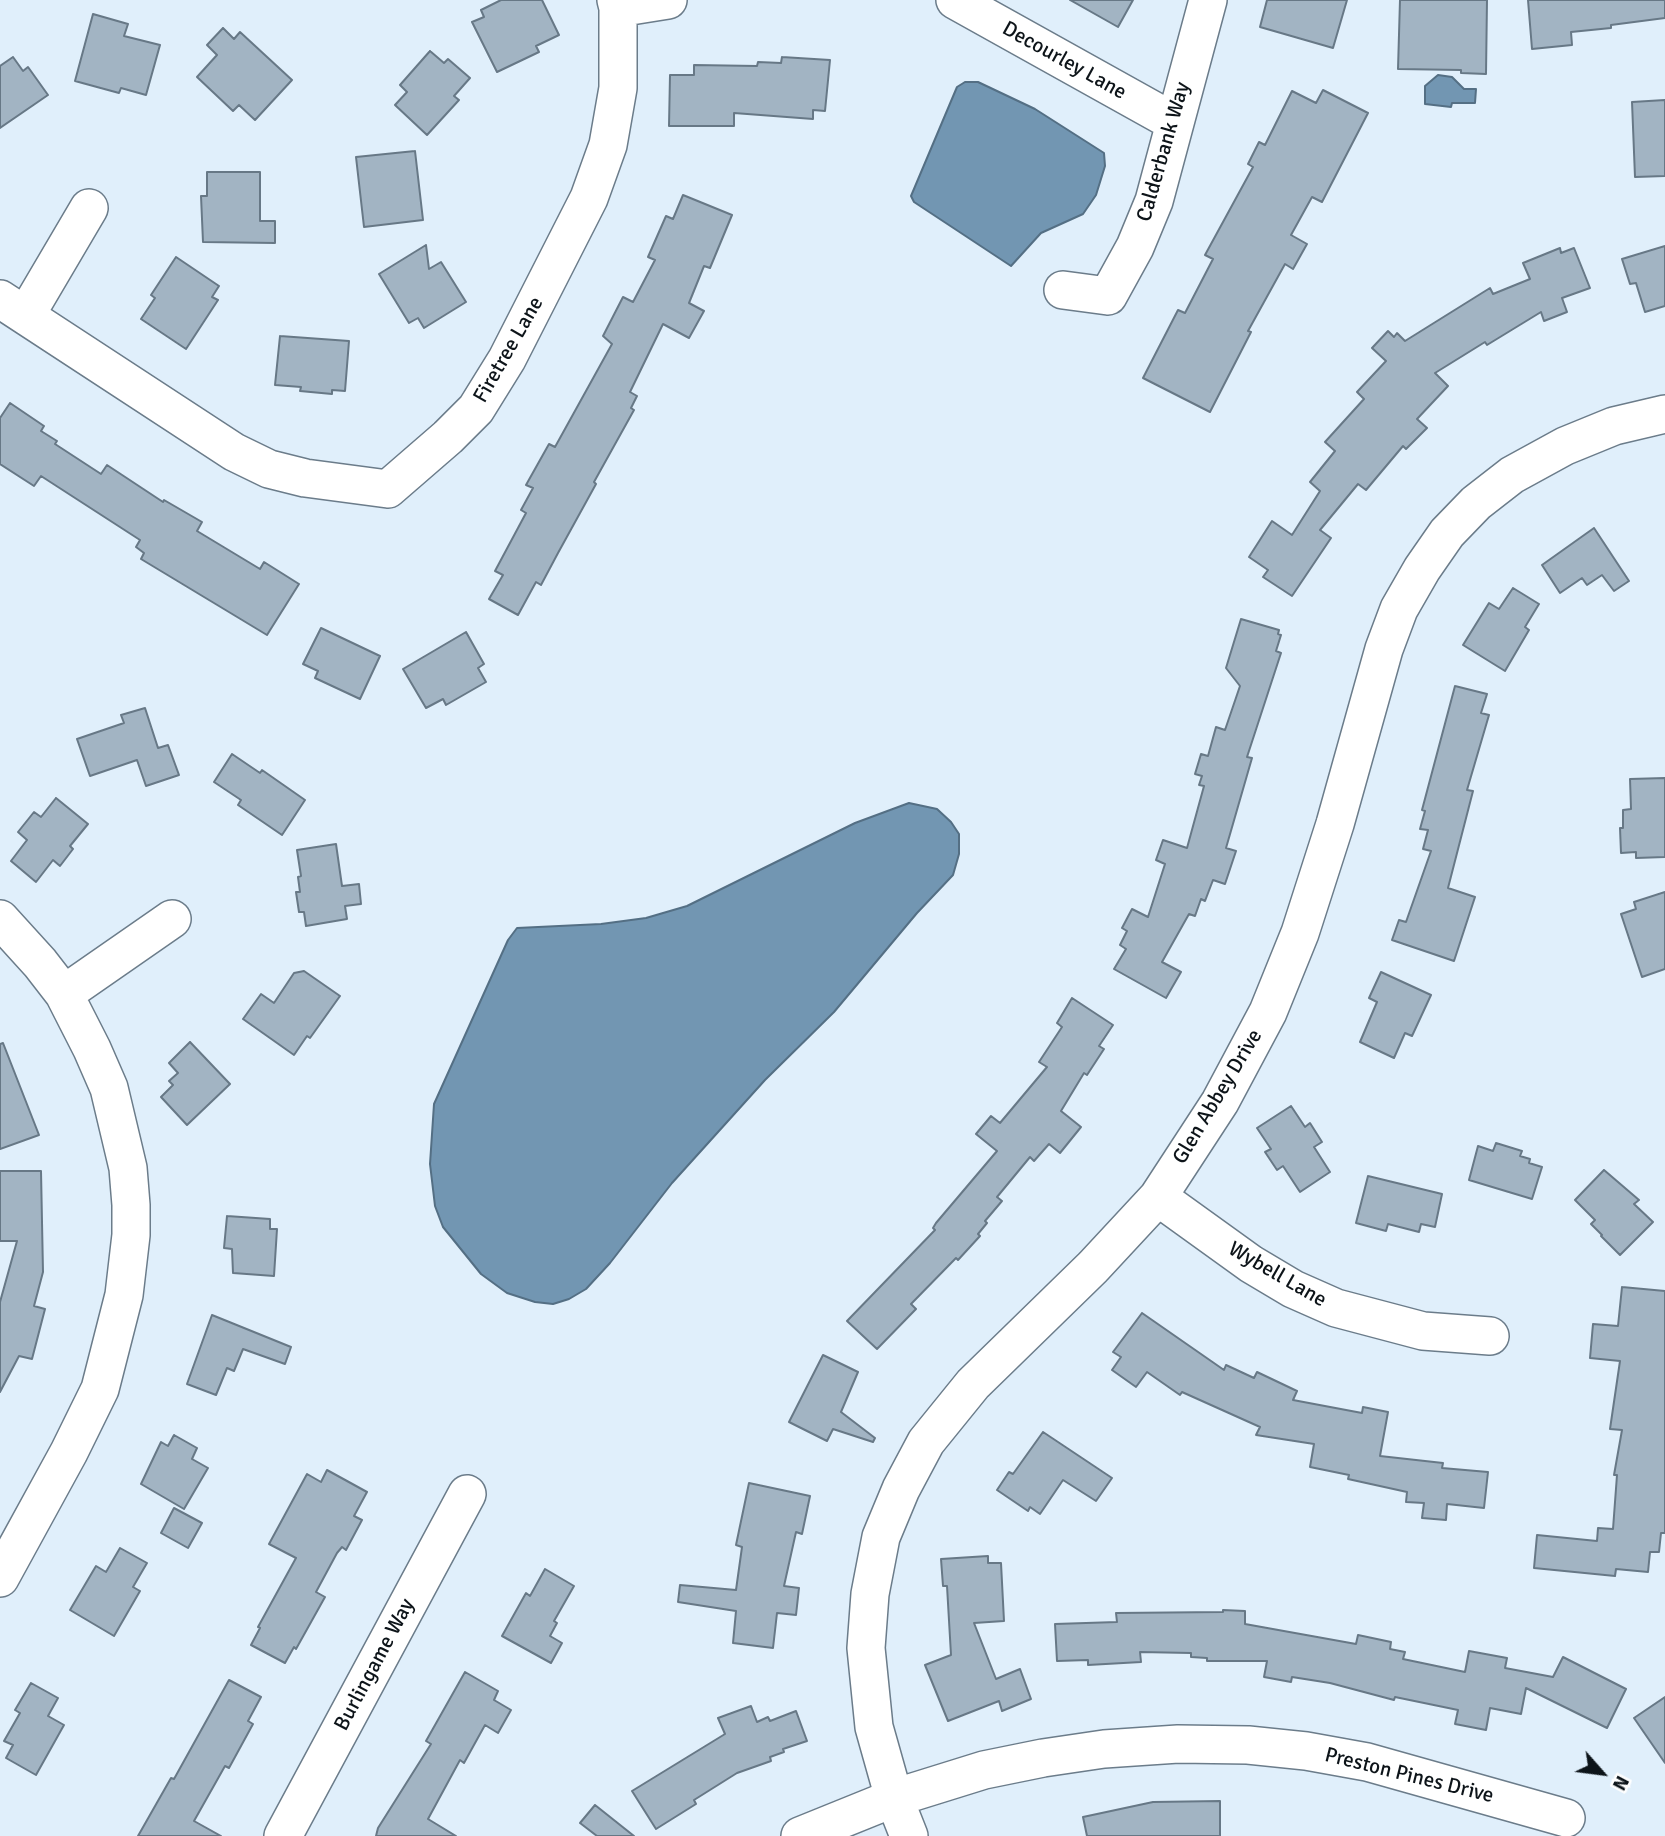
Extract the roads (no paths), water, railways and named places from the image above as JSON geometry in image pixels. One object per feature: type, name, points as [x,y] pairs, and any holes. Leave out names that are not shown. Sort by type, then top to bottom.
[{"type":"street","points":[[617,4],[668,0]]},
{"type":"street","name":"Decourley Lane","points":[[955,0],[1174,122]]},
{"type":"street","name":"Calderbank Way","points":[[1063,290],[1108,296],[1135,247],[1154,201],[1208,0]]},
{"type":"street","name":"Firetree Lane","points":[[13,307],[246,458],[269,469],[305,478],[388,489],[476,409],[507,359],[589,198],[608,145],[618,89],[617,4]]},
{"type":"street","points":[[13,307],[89,208]]},
{"type":"street","name":"Glen Abbey Drive","points":[[909,1836],[894,1798],[874,1727],[866,1648],[870,1594],[881,1537],[901,1489],[926,1442],[973,1384],[1093,1267],[1158,1197],[1220,1102],[1268,1012],[1300,933],[1318,881],[1384,649],[1399,609],[1447,533],[1476,503],[1511,475],[1565,446],[1614,426],[1665,414]]},
{"type":"street","points":[[0,919],[64,994],[109,1088],[128,1167],[131,1235],[124,1295],[100,1389],[0,1578]]},
{"type":"street","points":[[64,994],[172,919]]},
{"type":"street","name":"Wybell Lane","points":[[1158,1197],[1251,1264],[1293,1289],[1336,1308],[1423,1331],[1490,1336]]},
{"type":"street","name":"Burlingame Way","points":[[283,1836],[467,1494]]},
{"type":"street","name":"Preston Pines Drive","points":[[800,1836],[894,1798],[984,1770],[1104,1749],[1178,1744],[1248,1745],[1306,1751],[1367,1762],[1566,1818]]},
{"type":"water","points":[[1438,75],[1452,77],[1464,89],[1476,89],[1475,103],[1452,103],[1451,107],[1425,104],[1425,86]]},
{"type":"water","points":[[965,82],[978,82],[1035,109],[1104,153],[1105,166],[1096,195],[1083,214],[1041,233],[1011,266],[914,202],[911,196],[957,87]]},
{"type":"water","points":[[909,803],[937,809],[959,834],[959,854],[953,875],[917,913],[834,1012],[765,1080],[672,1183],[610,1263],[586,1289],[553,1304],[535,1302],[507,1293],[481,1274],[443,1227],[435,1206],[430,1164],[434,1104],[508,940],[517,928],[601,924],[646,918],[687,906],[855,823]]}]
